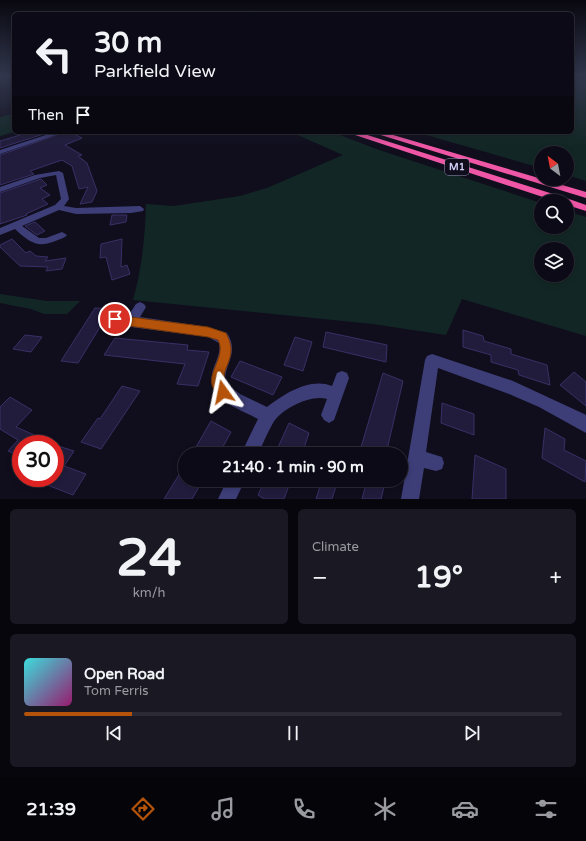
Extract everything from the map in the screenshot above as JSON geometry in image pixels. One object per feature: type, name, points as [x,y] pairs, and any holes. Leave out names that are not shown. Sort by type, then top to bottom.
[{"type":"highway","name":"M1","points":[[356,134],[544,194]]},
{"type":"highway","name":"M1","points":[[382,134],[586,195]]},
{"type":"highway","name":"M1","points":[[574,204],[586,208]]},
{"type":"street","points":[[0,152],[55,134]]},
{"type":"street","points":[[0,190],[42,175],[59,173],[65,199],[58,207],[0,232]]},
{"type":"street","points":[[58,207],[76,211],[140,209]]},
{"type":"street","points":[[16,225],[35,241],[40,243],[62,235]]},
{"type":"street","points":[[131,322],[140,307]]},
{"type":"street","points":[[115,319],[208,332],[222,337],[226,343],[226,351],[218,375],[218,384],[223,392],[268,416]]},
{"type":"street","points":[[410,499],[432,360],[483,376],[521,391],[548,403],[586,425]]},
{"type":"street","points":[[329,415],[342,378]]},
{"type":"street","points":[[252,447],[268,416],[288,400],[312,391],[326,391],[336,396]]},
{"type":"street","points":[[416,456],[436,463]]},
{"type":"street","points":[[227,499],[233,487]]},
{"type":"green space","points":[[574,99],[586,99],[586,181],[574,177],[574,146],[534,146],[534,166],[423,134],[574,134]]},
{"type":"green space","points":[[12,114],[12,133],[0,136],[0,117]]},
{"type":"green space","points":[[296,134],[337,134],[379,150],[534,201],[534,234],[574,234],[574,213],[586,217],[586,336],[462,299],[446,335],[373,324],[133,300],[139,276],[145,229],[146,204],[174,206],[240,196],[267,188],[343,155]]},
{"type":"green space","points":[[0,294],[47,301],[80,301],[67,314],[44,314],[31,309],[0,303]]},
{"type":"building","points":[[23,134],[44,134],[0,148],[0,141]]},
{"type":"building","points":[[59,134],[74,134],[82,138],[65,145],[82,155],[78,156],[87,163],[97,191],[92,202],[80,204],[88,187],[79,189],[72,166],[62,160],[30,171],[34,174],[0,185],[0,155]]},
{"type":"building","points":[[41,179],[47,185],[40,188],[50,195],[42,199],[48,204],[26,214],[27,215],[0,224],[0,193]]},
{"type":"building","points":[[112,215],[127,215],[126,222],[110,225]]},
{"type":"building","points":[[35,222],[45,231],[37,235],[25,226]]},
{"type":"building","points":[[12,239],[26,253],[30,251],[36,256],[48,257],[45,261],[66,258],[62,269],[46,271],[48,267],[20,266],[0,247],[0,245]]},
{"type":"building","points":[[122,239],[121,267],[127,265],[130,274],[112,280],[106,257],[100,258],[101,244]]},
{"type":"building","points":[[95,308],[111,309],[78,363],[61,361]]},
{"type":"building","points":[[463,330],[483,336],[484,341],[511,349],[511,354],[547,365],[550,385],[519,375],[518,370],[491,362],[491,355],[463,347]]},
{"type":"building","points":[[326,332],[387,345],[386,362],[323,347]]},
{"type":"building","points":[[25,335],[42,337],[31,352],[13,349]]},
{"type":"building","points":[[295,337],[312,342],[303,371],[284,365]]},
{"type":"building","points":[[115,338],[188,345],[187,350],[209,352],[198,386],[177,384],[185,364],[104,355]]},
{"type":"building","points":[[240,361],[282,377],[273,395],[231,377]]},
{"type":"building","points":[[574,372],[586,382],[586,406],[560,385]]},
{"type":"building","points":[[383,373],[403,381],[388,447],[361,447]]},
{"type":"building","points":[[122,386],[140,391],[101,449],[81,442],[98,418],[100,419]]},
{"type":"building","points":[[10,397],[32,410],[16,427],[34,435],[12,435],[12,436],[0,429],[0,407]]},
{"type":"building","points":[[442,403],[474,414],[474,435],[441,423]]},
{"type":"building","points":[[211,421],[231,432],[223,447],[196,447]]},
{"type":"building","points":[[289,423],[309,433],[304,447],[278,447]]},
{"type":"building","points":[[545,428],[565,439],[564,450],[586,461],[585,482],[542,458]]},
{"type":"building","points":[[12,447],[12,453],[8,451]]},
{"type":"building","points":[[64,448],[74,451],[64,466]]},
{"type":"building","points":[[475,455],[506,469],[506,499],[472,499]]},
{"type":"building","points":[[64,466],[86,474],[73,495],[52,487],[64,487]]},
{"type":"building","points":[[178,476],[178,487],[199,487],[192,499],[164,499]]},
{"type":"building","points":[[262,487],[288,487],[284,499],[264,499],[258,495]]},
{"type":"building","points":[[320,487],[336,487],[332,499],[316,499]]},
{"type":"building","points":[[365,487],[384,487],[381,499],[362,499]]},
{"type":"route","points":[[115,319],[215,333],[222,337],[226,343],[226,351],[218,375],[218,384],[223,392]]}]
